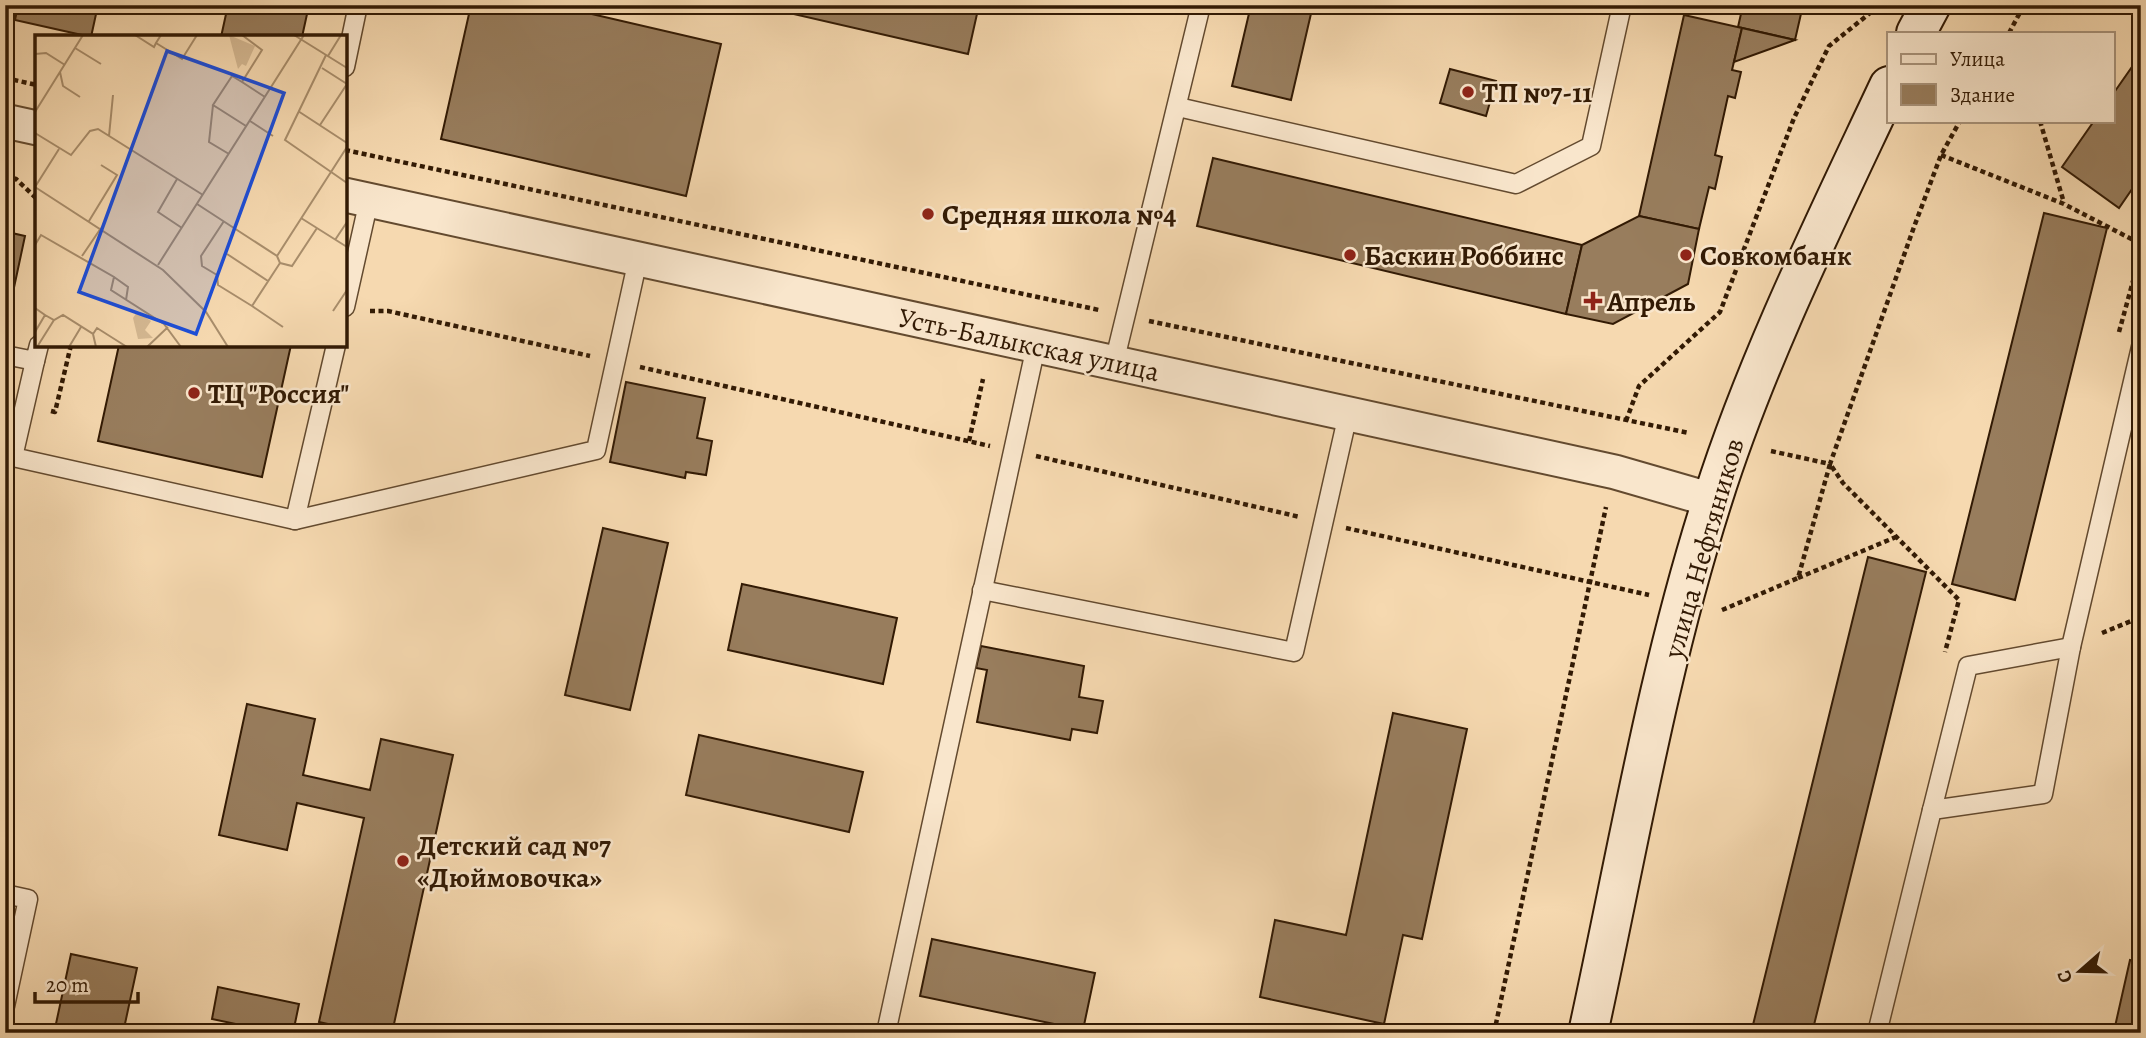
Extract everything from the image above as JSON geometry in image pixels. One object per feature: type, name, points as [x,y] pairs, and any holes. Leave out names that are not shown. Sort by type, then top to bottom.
[{"type":"main road","points":[[1917,32],[1931,5]]},
{"type":"main road","name":"улица Нефтяников","points":[[1588,1033],[1663,684],[1712,500],[1732,442],[1826,221],[1860,121],[1887,88]]},
{"type":"street","points":[[5,121],[35,128]]},
{"type":"street","name":"Усть-Балыкская улица","points":[[357,198],[1615,472],[1712,500]]},
{"type":"lane","points":[[346,62],[358,5]]},
{"type":"lane","points":[[1114,363],[1201,5]]},
{"type":"lane","points":[[1178,107],[1516,184],[1591,146],[1622,5]]},
{"type":"lane","points":[[346,297],[357,198]]},
{"type":"lane","points":[[5,355],[37,353],[13,457],[295,520],[596,450],[638,259]]},
{"type":"lane","points":[[295,520],[336,346]]},
{"type":"lane","points":[[886,1033],[1036,346]]},
{"type":"lane","points":[[1932,810],[2043,794],[2071,647],[2141,347]]},
{"type":"lane","points":[[982,590],[1294,652],[1324,484],[1348,414]]},
{"type":"lane","points":[[1877,1033],[1968,666],[2071,647]]},
{"type":"lane","points":[[5,894],[28,899],[5,1006]]},
{"type":"path","points":[[1626,421],[1639,386],[1720,312],[1794,118],[1829,46],[1880,5]]},
{"type":"path","points":[[2010,32],[2024,5]]},
{"type":"path","points":[[2013,26],[2015,32]]},
{"type":"path","points":[[5,78],[35,85]]},
{"type":"path","points":[[1798,578],[1830,464],[1941,155],[1959,122]]},
{"type":"path","points":[[2040,122],[2064,204]]},
{"type":"path","points":[[346,150],[1689,433]]},
{"type":"path","points":[[1941,155],[2064,204],[2141,244]]},
{"type":"path","points":[[5,176],[16,178],[35,197]]},
{"type":"path","points":[[2118,333],[2141,252]]},
{"type":"path","points":[[969,441],[983,379]]},
{"type":"path","points":[[1771,451],[1830,464],[1843,483],[1959,600],[1945,654]]},
{"type":"path","points":[[1494,1033],[1606,507]]},
{"type":"path","points":[[1722,610],[1896,537]]},
{"type":"path","points":[[1948,640],[1961,638]]},
{"type":"building","points":[[18,5],[98,5],[91,35],[15,20]]},
{"type":"building","points":[[228,5],[309,5],[302,35],[221,35]]},
{"type":"building","points":[[471,5],[553,5],[721,44],[686,196],[441,139]]},
{"type":"building","points":[[754,5],[979,5],[968,54]]},
{"type":"building","points":[[1251,5],[1313,5],[1291,100],[1232,86]]},
{"type":"building","points":[[1743,5],[1803,5],[1795,40],[1738,27]]},
{"type":"building","points":[[1684,15],[1742,28],[1732,70],[1741,72],[1735,98],[1728,96],[1715,155],[1722,157],[1715,189],[1709,187],[1699,229],[1639,216]]},
{"type":"building","points":[[1742,28],[1795,40],[1734,62]]},
{"type":"building","points":[[2141,54],[2141,176],[2119,208],[2062,167],[2093,122],[2114,122],[2114,93]]},
{"type":"building","name":"ТП №7-11","points":[[1450,69],[1496,81],[1486,116],[1440,103]]},
{"type":"building","points":[[1213,158],[1582,245],[1566,314],[1197,226]]},
{"type":"building","points":[[2044,213],[2107,228],[2015,600],[1952,584]]},
{"type":"building","points":[[1639,216],[1699,229],[1688,284],[1613,324],[1566,314],[1582,245]]},
{"type":"building","points":[[5,223],[12,233],[25,236],[12,297],[5,296]]},
{"type":"building","name":"ТЦ \"Россия\"","points":[[119,346],[291,346],[262,477],[98,441]]},
{"type":"building","points":[[626,382],[705,398],[697,438],[712,441],[706,475],[686,472],[685,478],[610,462]]},
{"type":"building","points":[[603,528],[668,543],[630,710],[565,695]]},
{"type":"building","points":[[1868,557],[1926,572],[1812,1033],[1751,1033]]},
{"type":"building","points":[[742,584],[897,618],[883,684],[728,650]]},
{"type":"building","points":[[981,646],[1084,666],[1079,697],[1103,701],[1097,733],[1072,729],[1070,740],[977,722],[987,670],[976,668]]},
{"type":"building","points":[[247,704],[315,719],[303,775],[370,790],[381,739],[453,755],[392,1033],[368,1033],[319,1022],[364,818],[297,803],[287,850],[219,835]]},
{"type":"building","points":[[1393,713],[1467,729],[1422,939],[1403,935],[1384,1024],[1260,997],[1275,920],[1346,935]]},
{"type":"building","points":[[699,735],[863,772],[849,832],[686,795]]},
{"type":"building","points":[[932,939],[1095,973],[1083,1030],[920,996]]},
{"type":"building","points":[[71,954],[137,968],[123,1033],[54,1033]]},
{"type":"building","points":[[2130,960],[2141,962],[2141,1033],[2114,1031]]},
{"type":"building","points":[[218,987],[299,1004],[293,1033],[278,1033],[212,1019]]},
{"type":"place","name":"ТП №7-11","points":[[1468,92]]},
{"type":"place","name":"Средняя школа №4","points":[[928,214]]},
{"type":"place","name":"Баскин Роббинс","points":[[1350,255]]},
{"type":"place","name":"Совкомбанк","points":[[1686,255]]},
{"type":"place","name":"Апрель","points":[[1593,301]]},
{"type":"place","name":"ТЦ \"Россия\"","points":[[194,393]]},
{"type":"place","name":"Детский сад №7 «Дюймовочка»","points":[[403,861]]}]
